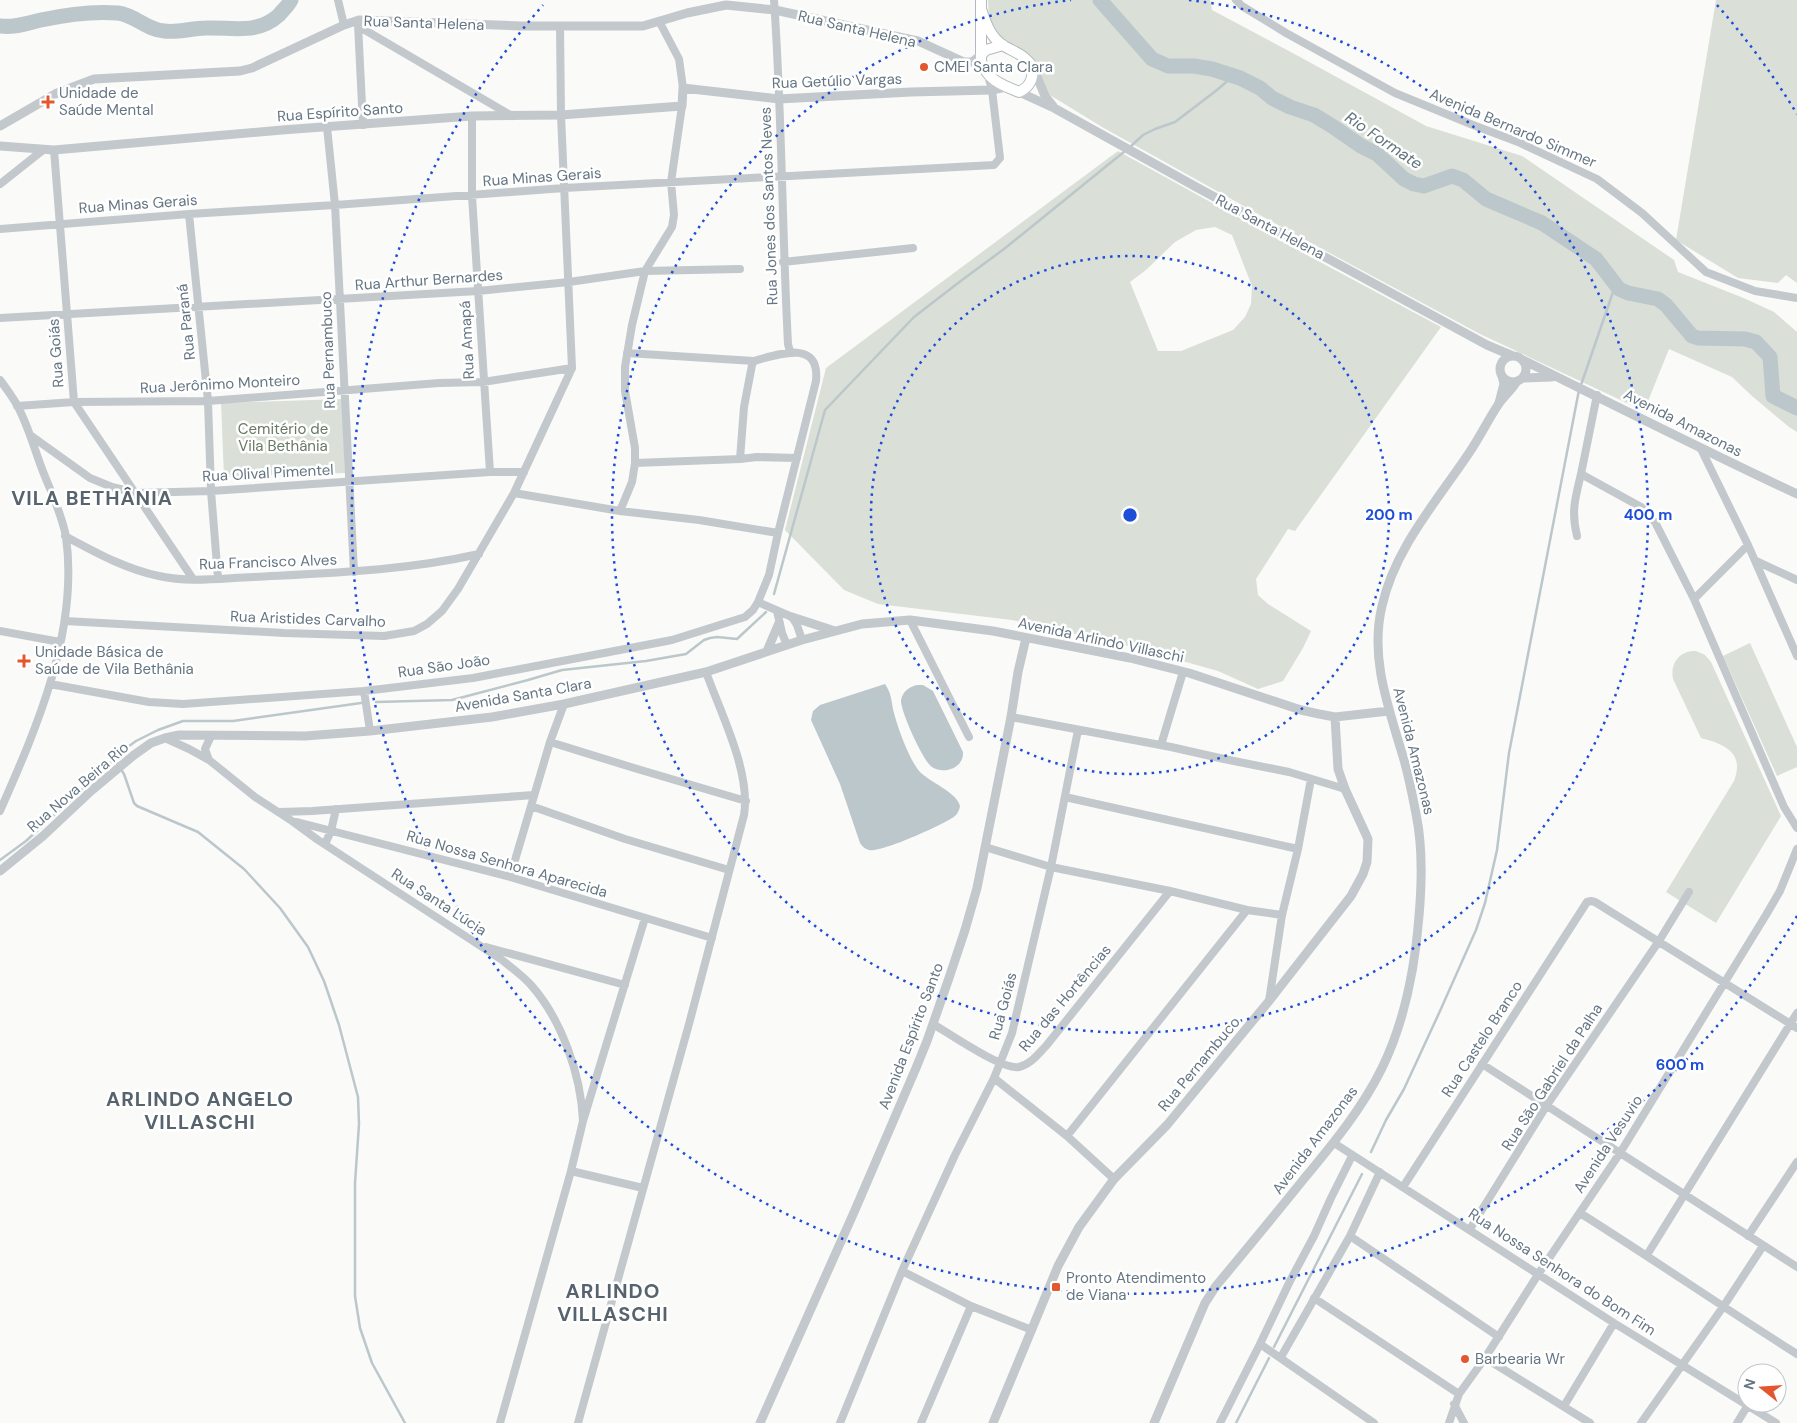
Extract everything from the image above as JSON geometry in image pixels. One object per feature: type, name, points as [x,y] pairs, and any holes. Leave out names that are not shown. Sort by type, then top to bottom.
[{"type":"main road","points":[[981,5],[987,27],[994,38],[1003,45]]},
{"type":"main road","points":[[981,5],[981,54],[983,68],[988,76]]},
{"type":"main road","name":"Rua Santa Helena","points":[[981,54],[994,47],[1003,45],[1025,57],[1033,67]]},
{"type":"main road","points":[[1019,92],[1024,90],[1030,82],[1033,76],[1033,67]]},
{"type":"main road","name":"Rua Santa Helena","points":[[988,76],[1006,87],[1019,92]]},
{"type":"street","points":[[338,0],[344,25]]},
{"type":"street","name":"Rua Jones dos Santos Neves","points":[[774,0],[779,99],[783,262],[790,352]]},
{"type":"street","name":"Avenida Bernardo Simmer","points":[[1236,0],[1242,6],[1286,33],[1395,93],[1518,142],[1597,179],[1642,213],[1706,272],[1755,291],[1797,298]]},
{"type":"street","name":"Rua Santa Helena","points":[[0,126],[39,102],[82,82],[106,77],[240,71],[252,68],[344,25],[358,23],[643,26],[687,13],[726,5],[774,10],[918,42],[964,62],[972,62],[981,54]]},
{"type":"street","points":[[620,511],[632,482],[636,463],[624,391],[627,353],[645,271],[672,226],[674,215],[670,182],[683,88],[679,59],[664,20]]},
{"type":"street","points":[[358,23],[512,116]]},
{"type":"street","points":[[358,23],[363,125]]},
{"type":"street","points":[[560,26],[561,115],[572,368]]},
{"type":"street","name":"Rua Santa Helena","points":[[1033,67],[1044,96],[1054,108]]},
{"type":"street","name":"Rua Minas Gerais","points":[[0,229],[564,188],[994,165],[1000,158],[992,90],[988,76]]},
{"type":"street","name":"Rua Getúlio Vargas","points":[[683,88],[779,99],[992,90],[1006,87]]},
{"type":"street","name":"Rua Santa Helena","points":[[1019,92],[1054,108],[1487,344],[1513,356]]},
{"type":"street","name":"Rua Espírito Santo","points":[[0,146],[54,150],[472,116],[561,115],[682,106]]},
{"type":"street","name":"Rua Amapá","points":[[472,116],[472,196],[490,472]]},
{"type":"street","name":"Rua Pernambuco","points":[[327,127],[335,205],[354,572]]},
{"type":"street","points":[[0,184],[43,150]]},
{"type":"street","name":"Rua Goiás","points":[[54,150],[74,402],[193,579]]},
{"type":"street","name":"Rua Paraná","points":[[189,214],[208,401],[211,490],[218,578]]},
{"type":"street","points":[[783,262],[913,248]]},
{"type":"street","name":"Rua Arthur Bernardes","points":[[0,318],[478,291],[569,282],[645,271],[740,269]]},
{"type":"street","name":"Rua Santa Helena","points":[[1487,344],[1501,364]]},
{"type":"street","points":[[627,353],[754,361],[790,352]]},
{"type":"street","name":"Rua São João","points":[[50,684],[149,702],[183,704],[364,691],[473,678],[672,640],[744,617],[753,610],[758,602],[769,575],[817,372],[810,357],[801,353],[790,352]]},
{"type":"street","points":[[1513,356],[1523,360],[1526,369],[1520,380],[1509,381],[1502,376],[1501,364],[1506,358],[1513,356]]},
{"type":"street","name":"Avenida Amazonas","points":[[1523,360],[1797,494]]},
{"type":"street","points":[[740,458],[744,408],[754,361]]},
{"type":"street","name":"Rua Jerônimo Monteiro","points":[[17,406],[74,402],[208,401],[439,383],[483,382],[572,368]]},
{"type":"street","name":"Rua Aristides Carvalho","points":[[65,621],[284,633],[384,636],[414,631],[427,624],[442,611],[458,589],[514,493],[572,368]]},
{"type":"street","name":"Avenida Amazonas","points":[[1499,403],[1504,384],[1502,376]]},
{"type":"street","name":"Avenida Amazonas","points":[[1154,1423],[1205,1303],[1216,1286],[1334,1143],[1367,1097],[1383,1066],[1405,1005],[1418,938],[1421,869],[1419,825],[1402,753],[1389,711],[1377,647],[1378,627],[1389,582],[1406,545],[1470,451],[1499,403],[1520,380],[1533,377],[1557,378]]},
{"type":"street","points":[[0,380],[17,406],[57,507],[65,536],[69,579],[65,621],[50,684],[27,750],[0,811]]},
{"type":"street","points":[[1578,536],[1573,520],[1573,509],[1597,395]]},
{"type":"street","name":"Rua Olival Pimentel","points":[[30,436],[90,478],[112,487],[136,493],[348,482],[490,472],[524,472]]},
{"type":"street","points":[[1702,449],[1756,561],[1797,656]]},
{"type":"street","points":[[636,463],[757,457],[797,458]]},
{"type":"street","points":[[1581,474],[1641,507],[1655,522],[1694,599],[1784,807],[1797,828]]},
{"type":"street","points":[[514,493],[620,511],[699,520],[778,533]]},
{"type":"street","name":"Rua Francisco Alves","points":[[65,536],[137,571],[161,577],[193,579],[354,572],[430,564],[479,554]]},
{"type":"street","points":[[1694,599],[1748,545]]},
{"type":"street","points":[[1756,561],[1797,580]]},
{"type":"street","points":[[758,602],[792,617],[835,631]]},
{"type":"street","points":[[777,611],[786,645]]},
{"type":"street","points":[[792,617],[802,640]]},
{"type":"street","points":[[910,620],[969,737]]},
{"type":"street","name":"Avenida Arlindo Villaschi","points":[[862,624],[910,620],[993,631],[1130,658],[1183,672],[1301,710],[1334,717],[1389,711]]},
{"type":"street","points":[[767,651],[779,623]]},
{"type":"street","name":"Avenida Santa Clara","points":[[179,735],[305,736],[370,731],[492,717],[564,704],[706,672],[802,640],[862,624]]},
{"type":"street","points":[[0,631],[60,642]]},
{"type":"street","name":"Avenida Espírito Santo","points":[[760,1423],[855,1210],[933,1024],[965,930],[977,888],[1026,638]]},
{"type":"street","points":[[578,1423],[712,938],[744,815],[746,801],[744,781],[739,762],[706,672]]},
{"type":"street","points":[[1162,745],[1183,672]]},
{"type":"street","points":[[364,691],[370,731]]},
{"type":"street","points":[[510,877],[550,742],[564,704]]},
{"type":"street","points":[[1011,717],[1162,745],[1289,772],[1345,789]]},
{"type":"street","name":"Rua Pernambuco","points":[[993,1423],[1068,1246],[1079,1227],[1114,1179],[1167,1124],[1269,1001],[1351,896],[1363,874],[1367,862],[1368,839],[1338,769],[1334,717]]},
{"type":"street","name":"Rua Goiás","points":[[840,1423],[902,1271],[954,1155],[994,1078],[1012,1033],[1052,867],[1078,730]]},
{"type":"street","name":"Rua Nova Beira Rio","points":[[0,871],[43,836],[134,754],[152,743],[179,735]]},
{"type":"street","points":[[209,760],[205,749],[211,736]]},
{"type":"street","name":"Rua Santa Lúcia","points":[[165,738],[209,760],[255,797],[517,972],[531,985],[544,1002],[562,1035],[575,1066],[582,1100],[583,1121]]},
{"type":"street","points":[[550,742],[746,801]]},
{"type":"street","points":[[1269,1001],[1282,915],[1298,849],[1311,779]]},
{"type":"street","points":[[279,812],[336,810],[534,795]]},
{"type":"street","points":[[1065,797],[1298,849]]},
{"type":"street","points":[[531,806],[624,839],[729,870]]},
{"type":"street","points":[[325,844],[336,810]]},
{"type":"street","name":"Rua Nossa Senhora Aparecida","points":[[292,821],[510,877],[712,938]]},
{"type":"street","points":[[985,847],[1052,867],[1170,891],[1247,910],[1282,915]]},
{"type":"street","name":"Avenida Vesuvio","points":[[1448,1423],[1459,1394],[1485,1358],[1539,1273],[1620,1153],[1725,982],[1780,891],[1797,849]]},
{"type":"street","name":"Rua das Hortências","points":[[933,1024],[999,1063],[1017,1067],[1030,1062],[1070,1016],[1170,891]]},
{"type":"street","name":"Rua São Gabriel da Palha","points":[[1470,1229],[1547,1105],[1659,941],[1689,892]]},
{"type":"street","name":"Rua Castelo Branco","points":[[1403,1186],[1587,902],[1595,902],[1659,941]]},
{"type":"street","points":[[1067,1136],[1247,910]]},
{"type":"street","points":[[502,1423],[583,1121],[645,918]]},
{"type":"street","points":[[1659,941],[1793,1026]]},
{"type":"street","points":[[479,945],[625,985]]},
{"type":"street","points":[[1647,1255],[1793,1026],[1797,1013]]},
{"type":"street","points":[[1482,1064],[1684,1196],[1797,1267]]},
{"type":"street","points":[[994,1078],[1067,1136],[1114,1179]]},
{"type":"street","name":"Rua Nossa Senhora do Bom Fim","points":[[1334,1143],[1539,1273],[1614,1323],[1737,1398]]},
{"type":"street","points":[[1220,1423],[1352,1156]]},
{"type":"street","points":[[1748,1236],[1797,1162]]},
{"type":"street","points":[[571,1171],[643,1188]]},
{"type":"street","points":[[1281,1357],[1350,1236],[1380,1172]]},
{"type":"street","points":[[1580,1212],[1797,1354]]},
{"type":"street","points":[[1350,1236],[1499,1337]]},
{"type":"street","points":[[1641,1423],[1723,1307],[1763,1246]]},
{"type":"street","points":[[902,1271],[971,1306],[1032,1330]]},
{"type":"street","points":[[1314,1298],[1459,1394]]},
{"type":"street","points":[[921,1423],[971,1306]]},
{"type":"street","points":[[1564,1406],[1614,1323]]},
{"type":"street","points":[[1260,1344],[1374,1423]]},
{"type":"street","points":[[1485,1358],[1564,1406],[1578,1420],[1590,1423]]},
{"type":"street","points":[[1454,1404],[1464,1423]]},
{"type":"street","name":"Rua Nossa Senhora do Bom Fim","points":[[1760,1413],[1776,1423]]},
{"type":"green space","points":[[988,0],[1210,0],[1212,10],[1426,126],[1522,156],[1674,260],[1678,272],[1774,312],[1797,332],[1797,432],[1752,396],[1732,377],[1669,349],[1644,411],[1480,334],[1287,230],[1102,127],[1045,92],[1037,63],[1032,58],[1002,42],[989,22]]},
{"type":"green space","points":[[1716,0],[1797,0],[1797,283],[1786,275],[1778,283],[1738,278],[1676,240]]},
{"type":"green space","points":[[1118,151],[1441,327],[1295,531],[1288,529],[1256,579],[1258,595],[1268,604],[1311,631],[1283,681],[1258,689],[1218,671],[1129,646],[1012,620],[878,604],[844,590],[785,530],[826,368]],"holes":[[[1215,227],[1232,235],[1252,286],[1251,304],[1245,317],[1233,330],[1181,351],[1158,351],[1130,282],[1146,270],[1175,242],[1196,230]]]},
{"type":"green space","name":"Cemitério de Vila Bethânia","points":[[342,399],[345,473],[224,477],[221,403]]},
{"type":"green space","points":[[1750,643],[1797,747],[1797,767],[1777,776],[1723,656]]},
{"type":"green space","points":[[1696,651],[1705,655],[1711,662],[1781,816],[1716,923],[1666,892],[1734,781],[1737,771],[1737,763],[1730,751],[1717,743],[1701,738],[1673,679],[1673,668],[1677,659],[1685,653]]},
{"type":"shaded area","points":[[885,684],[890,693],[900,732],[915,765],[924,775],[954,796],[960,806],[955,816],[939,825],[899,843],[876,850],[869,850],[860,843],[840,784],[811,720],[813,711],[820,705]]},
{"type":"shaded area","points":[[917,685],[923,685],[933,691],[963,752],[957,766],[947,770],[932,767],[918,746],[908,724],[901,700],[907,690]]},
{"type":"waterway","name":"Rio Formate","points":[[0,26],[16,26],[69,15],[118,13],[124,14],[152,28],[164,31],[206,28],[244,29],[253,28],[271,21],[279,15],[291,0]]},
{"type":"waterway","name":"Rio Formate","points":[[1100,0],[1152,59],[1168,66],[1194,66],[1212,69],[1240,78],[1260,88],[1272,98],[1290,107],[1314,115],[1361,146],[1377,154],[1404,179],[1414,184],[1424,186],[1452,176],[1463,180],[1486,199],[1542,223],[1596,259],[1619,289],[1628,293],[1658,299],[1666,305],[1692,336],[1698,338],[1745,339],[1756,342],[1770,357],[1773,396],[1797,408]]},
{"type":"waterway","points":[[1129,148],[1143,135],[1175,122],[1233,76]]},
{"type":"waterway","points":[[774,594],[825,410],[914,317],[1004,249],[1125,151]]},
{"type":"waterway","points":[[1581,385],[1613,292],[1618,288]]},
{"type":"waterway","points":[[1371,1152],[1386,1120],[1404,1089],[1440,1011],[1476,930],[1485,903],[1497,850],[1509,753],[1579,390]]},
{"type":"waterway","points":[[376,702],[452,700],[562,670],[646,661],[686,654],[704,640],[710,638],[737,639],[766,612]]},
{"type":"waterway","points":[[0,860],[26,841],[125,749],[158,730],[183,721],[233,721],[361,703]]},
{"type":"waterway","points":[[114,759],[124,774],[134,803],[137,806],[198,832],[244,869],[280,908],[308,947],[324,981],[339,1025],[358,1097],[359,1124],[355,1183],[355,1296],[360,1328],[372,1363],[405,1423]]},
{"type":"waterway","points":[[1274,1347],[1362,1174]]},
{"type":"waterway","points":[[1236,1423],[1269,1358]]},
{"type":"place","name":"CMEI Santa Clara","points":[[924,67]]},
{"type":"place","name":"Unidade de Saúde Mental","points":[[48,102]]},
{"type":"place","name":"Unidade Básica de Saúde de Vila Bethânia","points":[[24,661]]},
{"type":"place","name":"Pronto Atendimento de Viana","points":[[1056,1287]]},
{"type":"place","name":"Barbearia Wr","points":[[1465,1359]]},
{"type":"district","name":"VILA BETHÂNIA","points":[[92,498]]},
{"type":"district","name":"ARLINDO ANGELO VILLASCHI","points":[[200,1110]]},
{"type":"district","name":"ARLINDO VILLASCHI","points":[[613,1302]]}]
